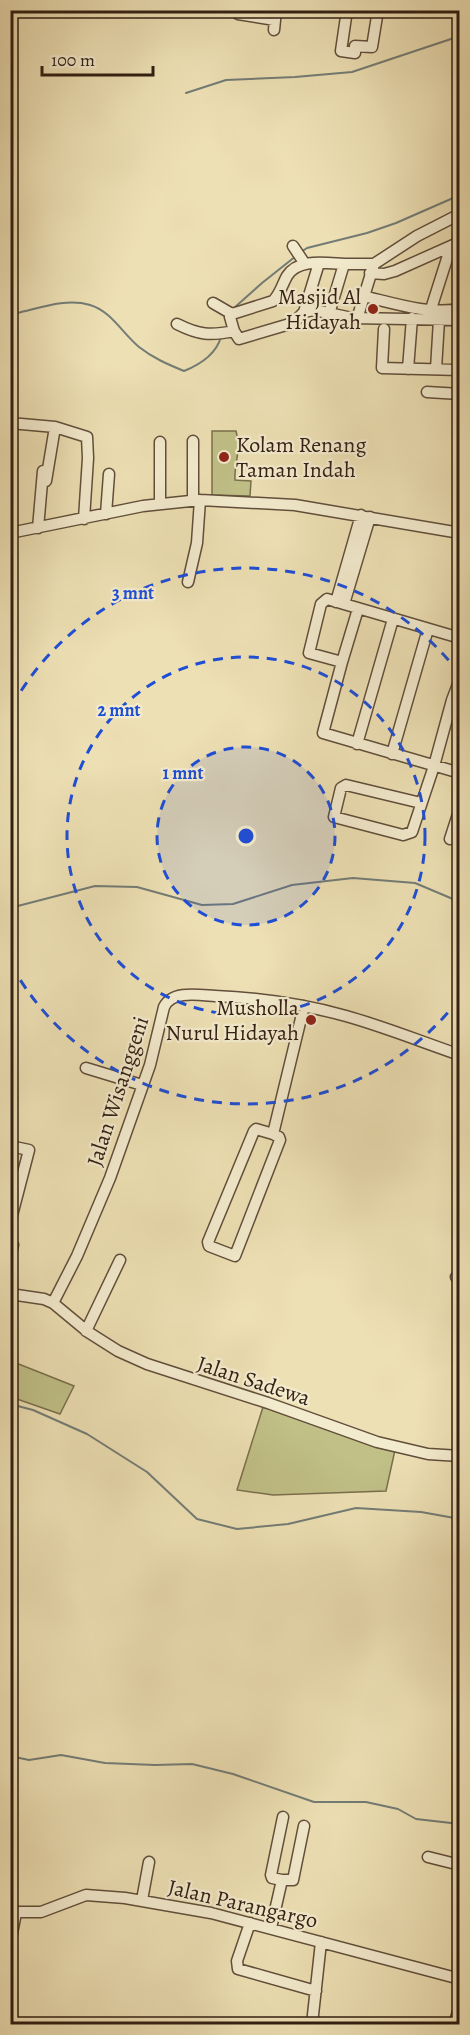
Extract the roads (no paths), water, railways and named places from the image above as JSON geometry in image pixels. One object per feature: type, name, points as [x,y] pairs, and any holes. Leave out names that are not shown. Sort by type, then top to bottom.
[{"type":"street","points":[[347,10],[341,51],[355,53],[355,46],[372,47],[377,11]]},
{"type":"street","points":[[238,14],[275,20]]},
{"type":"street","points":[[357,319],[372,268],[417,236],[459,214]]},
{"type":"street","points":[[229,313],[273,301],[278,296],[289,273],[303,262],[372,268],[384,274],[455,244]]},
{"type":"street","points":[[431,309],[455,244]]},
{"type":"street","points":[[294,248],[303,262]]},
{"type":"street","points":[[213,303],[229,313],[237,337],[243,338],[293,323],[304,312],[319,263]]},
{"type":"street","points":[[329,314],[344,264]]},
{"type":"street","points":[[363,296],[431,309],[459,309]]},
{"type":"street","points":[[304,312],[314,310],[357,319],[459,320]]},
{"type":"street","points":[[408,369],[412,318]]},
{"type":"street","points":[[436,369],[439,320]]},
{"type":"street","points":[[177,324],[202,334],[216,335],[234,331]]},
{"type":"street","points":[[384,330],[382,368],[459,370]]},
{"type":"street","points":[[427,392],[459,394]]},
{"type":"street","points":[[10,423],[55,427],[87,437],[84,519]]},
{"type":"street","points":[[46,481],[55,427]]},
{"type":"street","points":[[188,582],[197,543],[193,441]]},
{"type":"street","points":[[160,442],[160,504]]},
{"type":"street","points":[[38,528],[44,459]]},
{"type":"street","points":[[106,514],[109,474]]},
{"type":"street","points":[[10,533],[160,504],[197,500],[295,505],[459,532]]},
{"type":"street","points":[[340,603],[365,516]]},
{"type":"street","points":[[342,662],[309,652],[322,601],[327,599],[459,638]]},
{"type":"street","points":[[358,609],[323,733],[459,773]]},
{"type":"street","points":[[357,744],[393,619]]},
{"type":"street","points":[[392,754],[428,629]]},
{"type":"street","points":[[422,803],[346,785],[341,788],[334,817],[406,835],[412,832],[422,803],[456,701],[459,679]]},
{"type":"street","points":[[450,839],[459,808]]},
{"type":"street","name":"Jalan Wisanggeni","points":[[53,1303],[77,1256],[101,1199],[155,1048],[164,1007],[166,1002],[174,997],[190,995],[245,997],[304,1006],[347,1017],[459,1055]]},
{"type":"street","points":[[273,1134],[304,1006]]},
{"type":"street","points":[[86,1068],[142,1085]]},
{"type":"street","points":[[256,1129],[273,1134],[280,1140],[235,1256],[209,1246],[208,1242],[254,1131],[256,1129]]},
{"type":"street","points":[[10,1146],[29,1150],[16,1182],[10,1223]]},
{"type":"street","points":[[10,1242],[13,1245],[10,1259]]},
{"type":"street","points":[[86,1331],[120,1260]]},
{"type":"street","points":[[459,1273],[456,1277],[459,1279]]},
{"type":"street","points":[[10,1294],[44,1299],[53,1303]]},
{"type":"street","name":"Jalan Sadewa","points":[[53,1303],[86,1331],[118,1351],[147,1364],[268,1403],[350,1433],[410,1450],[459,1456]]},
{"type":"street","points":[[283,1817],[272,1878],[292,1880],[304,1826]]},
{"type":"street","points":[[428,1857],[459,1865]]},
{"type":"street","points":[[142,1900],[149,1862]]},
{"type":"street","points":[[271,1928],[282,1880]]},
{"type":"street","name":"Jalan Parangargo","points":[[13,1912],[41,1912],[86,1895],[142,1900],[196,1909],[459,1979]]},
{"type":"street","points":[[10,1943],[13,1912]]},
{"type":"street","points":[[250,1923],[237,1961],[238,1969],[316,1991]]},
{"type":"street","points":[[312,2025],[321,1942]]},
{"type":"street","points":[[454,2025],[459,2006]]},
{"type":"waterway","points":[[186,93],[226,80],[352,72],[460,36]]},
{"type":"waterway","points":[[301,252],[307,248],[396,223],[460,195]]},
{"type":"waterway","points":[[234,308],[296,256]]},
{"type":"waterway","points":[[10,312],[17,313],[62,303],[90,305],[111,317],[144,351],[184,371],[206,358],[215,349],[221,337]]},
{"type":"waterway","points":[[10,908],[95,886],[137,887],[202,905],[233,904],[292,885],[353,878],[415,883],[460,902]]},
{"type":"waterway","points":[[10,1404],[33,1410],[87,1434],[147,1472],[197,1519],[237,1529],[288,1524],[356,1508],[421,1512],[460,1519]]},
{"type":"waterway","points":[[10,1756],[29,1760],[61,1755],[105,1763],[192,1764],[233,1774],[314,1802],[366,1802],[398,1809],[416,1819],[460,1824]]},
{"type":"place","name":"Masjid Al Hidayah","points":[[373,309]]},
{"type":"place","name":"Kolam Renang Taman Indah","points":[[224,457]]},
{"type":"place","name":"Musholla Nurul Hidayah","points":[[311,1020]]}]
